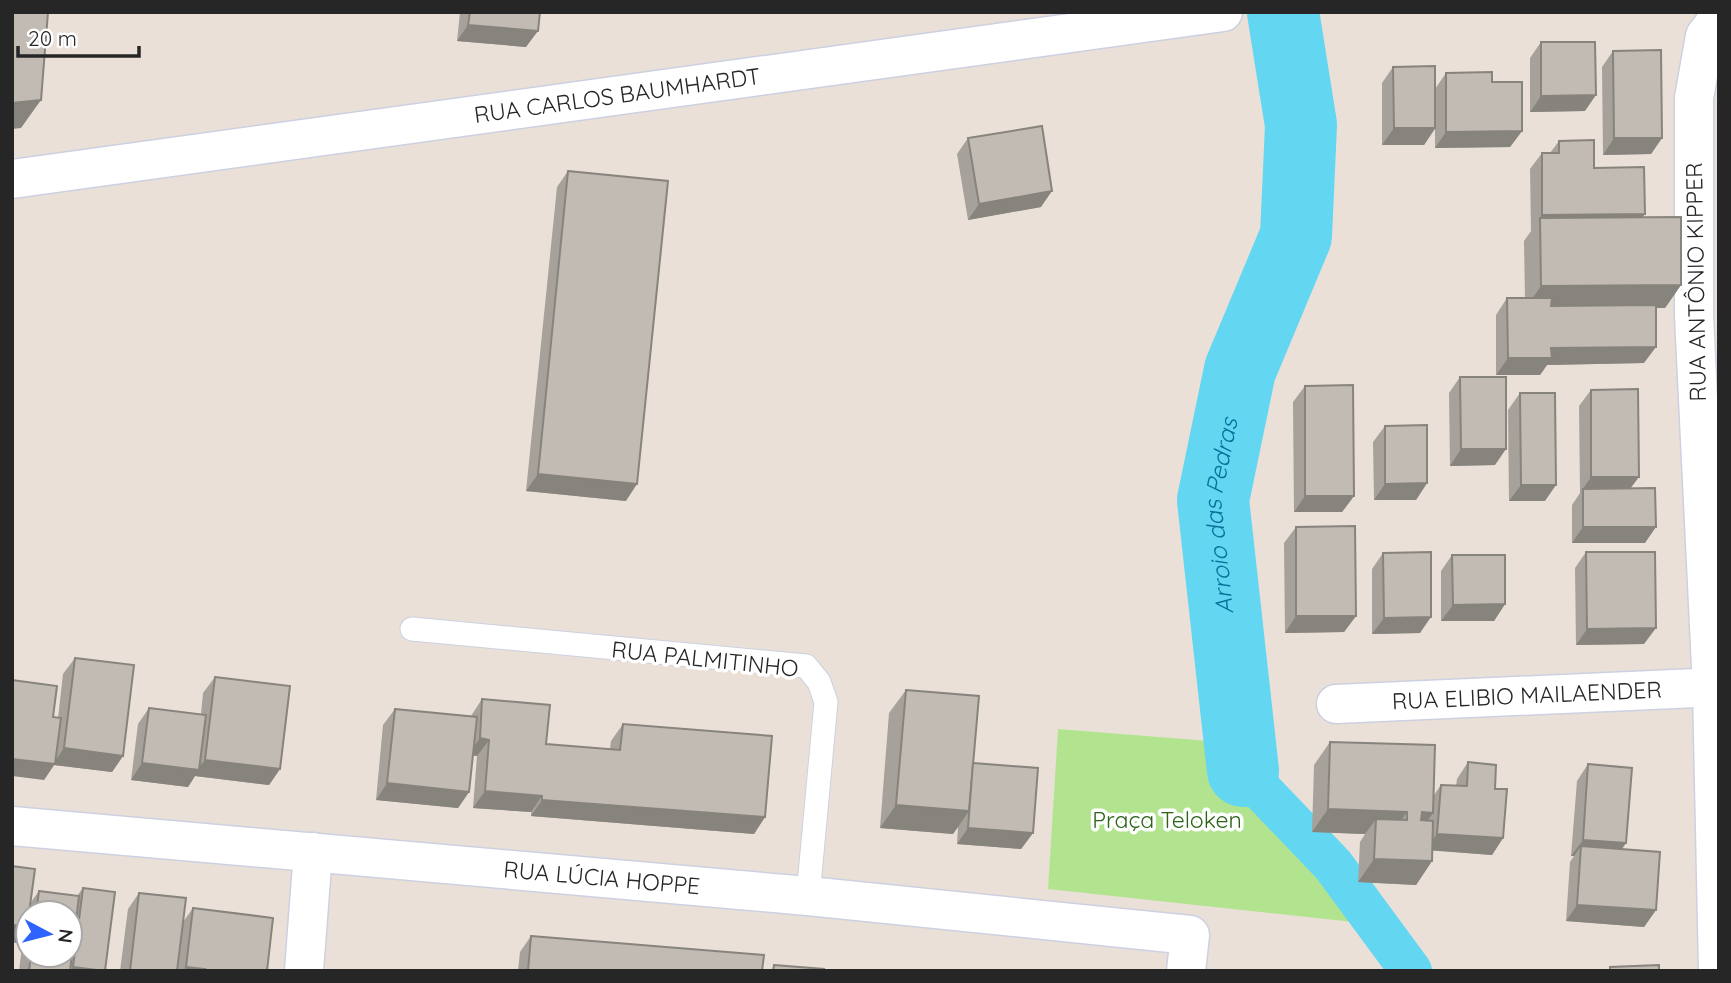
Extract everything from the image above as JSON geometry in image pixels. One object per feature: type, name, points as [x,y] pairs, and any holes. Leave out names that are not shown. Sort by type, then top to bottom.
[{"type":"street","name":"RUA CARLOS BAUMHARDT","points":[[12,179],[1223,12]]},
{"type":"street","name":"RUA ANTÔNIO KIPPER","points":[[1718,971],[1715,687],[1706,316],[1695,98],[1705,36],[1719,18]]},
{"type":"street","name":"RUA ELIBIO MAILAENDER","points":[[1336,704],[1715,687]]},
{"type":"street","name":"RUA LÚCIA HOPPE","points":[[12,826],[808,896],[1188,953]]},
{"type":"street","points":[[304,971],[313,852]]},
{"type":"lane","name":"RUA PALMITINHO","points":[[412,629],[806,666],[819,682],[826,702],[808,896]]},
{"type":"green space","name":"Praça Teloken","points":[[1058,729],[1222,742],[1239,776],[1363,923],[1048,889]]},
{"type":"building","points":[[12,12],[48,12],[41,100],[12,103]]},
{"type":"building","points":[[470,12],[540,12],[538,31],[468,25]]},
{"type":"building","points":[[1541,42],[1595,42],[1596,95],[1541,96]]},
{"type":"building","points":[[1661,50],[1662,138],[1614,138],[1613,51]]},
{"type":"building","points":[[1435,66],[1435,128],[1394,128],[1393,67]]},
{"type":"building","points":[[1492,72],[1492,82],[1522,82],[1522,131],[1446,132],[1446,73]]},
{"type":"building","points":[[1042,126],[1052,191],[979,204],[968,138]]},
{"type":"building","points":[[1594,140],[1594,168],[1644,167],[1645,214],[1542,215],[1542,153],[1559,153],[1559,141]]},
{"type":"building","points":[[568,171],[668,181],[637,484],[538,474]]},
{"type":"building","points":[[1681,217],[1681,285],[1541,286],[1540,218]]},
{"type":"building","points":[[1507,298],[1552,298],[1551,306],[1656,305],[1656,347],[1551,348],[1552,358],[1508,358]]},
{"type":"building","points":[[1460,377],[1506,377],[1506,449],[1461,449]]},
{"type":"building","points":[[1353,385],[1354,496],[1305,496],[1305,386]]},
{"type":"building","points":[[1638,389],[1639,477],[1591,477],[1591,390]]},
{"type":"building","points":[[1520,393],[1555,393],[1556,485],[1521,485]]},
{"type":"building","points":[[1427,425],[1427,483],[1385,484],[1385,426]]},
{"type":"building","points":[[1655,488],[1656,527],[1583,527],[1583,489]]},
{"type":"building","points":[[1355,526],[1356,616],[1296,616],[1296,527]]},
{"type":"building","points":[[1431,552],[1431,617],[1384,618],[1383,553]]},
{"type":"building","points":[[1586,552],[1655,552],[1656,628],[1587,629]]},
{"type":"building","points":[[1452,555],[1505,555],[1505,604],[1453,605]]},
{"type":"building","points":[[75,658],[134,665],[123,756],[64,748]]},
{"type":"building","points":[[215,677],[290,686],[280,769],[205,760]]},
{"type":"building","points":[[12,680],[57,686],[53,717],[61,718],[55,764],[12,759]]},
{"type":"building","points":[[906,690],[979,696],[969,811],[896,805]]},
{"type":"building","points":[[482,699],[550,705],[546,744],[620,750],[623,724],[772,736],[765,817],[542,800],[542,796],[485,791],[489,740],[480,738]]},
{"type":"building","points":[[149,708],[206,715],[199,770],[142,763]]},
{"type":"building","points":[[395,709],[477,717],[469,792],[387,783]]},
{"type":"building","points":[[1330,742],[1435,745],[1433,813],[1422,812],[1421,820],[1433,821],[1432,861],[1374,859],[1376,819],[1407,820],[1407,812],[1328,809]]},
{"type":"building","points":[[1468,762],[1496,765],[1495,789],[1507,789],[1503,838],[1437,834],[1441,785],[1467,786]]},
{"type":"building","points":[[973,763],[1038,768],[1033,833],[968,828]]},
{"type":"building","points":[[1588,764],[1632,768],[1626,843],[1583,840]]},
{"type":"building","points":[[1581,846],[1660,852],[1656,910],[1577,905]]},
{"type":"building","points":[[12,866],[35,869],[31,899],[14,899],[12,925]]},
{"type":"building","points":[[83,888],[115,892],[105,971],[84,968],[84,899],[82,899]]},
{"type":"building","points":[[39,891],[79,896],[79,899],[38,899]]},
{"type":"building","points":[[139,893],[186,898],[177,971],[130,971]]},
{"type":"building","points":[[193,908],[273,918],[267,971],[204,971],[205,969],[186,967]]},
{"type":"building","points":[[531,936],[764,955],[762,971],[528,971]]},
{"type":"building","points":[[774,965],[824,969],[824,971],[773,971]]},
{"type":"building","points":[[1659,965],[1659,971],[1610,971],[1610,967]]},
{"type":"building","points":[[29,969],[70,969],[70,971]]},
{"type":"waterway","name":"Arroio das Pedras","points":[[1243,771],[1213,500],[1240,370],[1296,236],[1301,125],[1283,12]]},
{"type":"waterway","name":"Arroio das Pedras","points":[[1243,771],[1333,865],[1411,971]]}]
